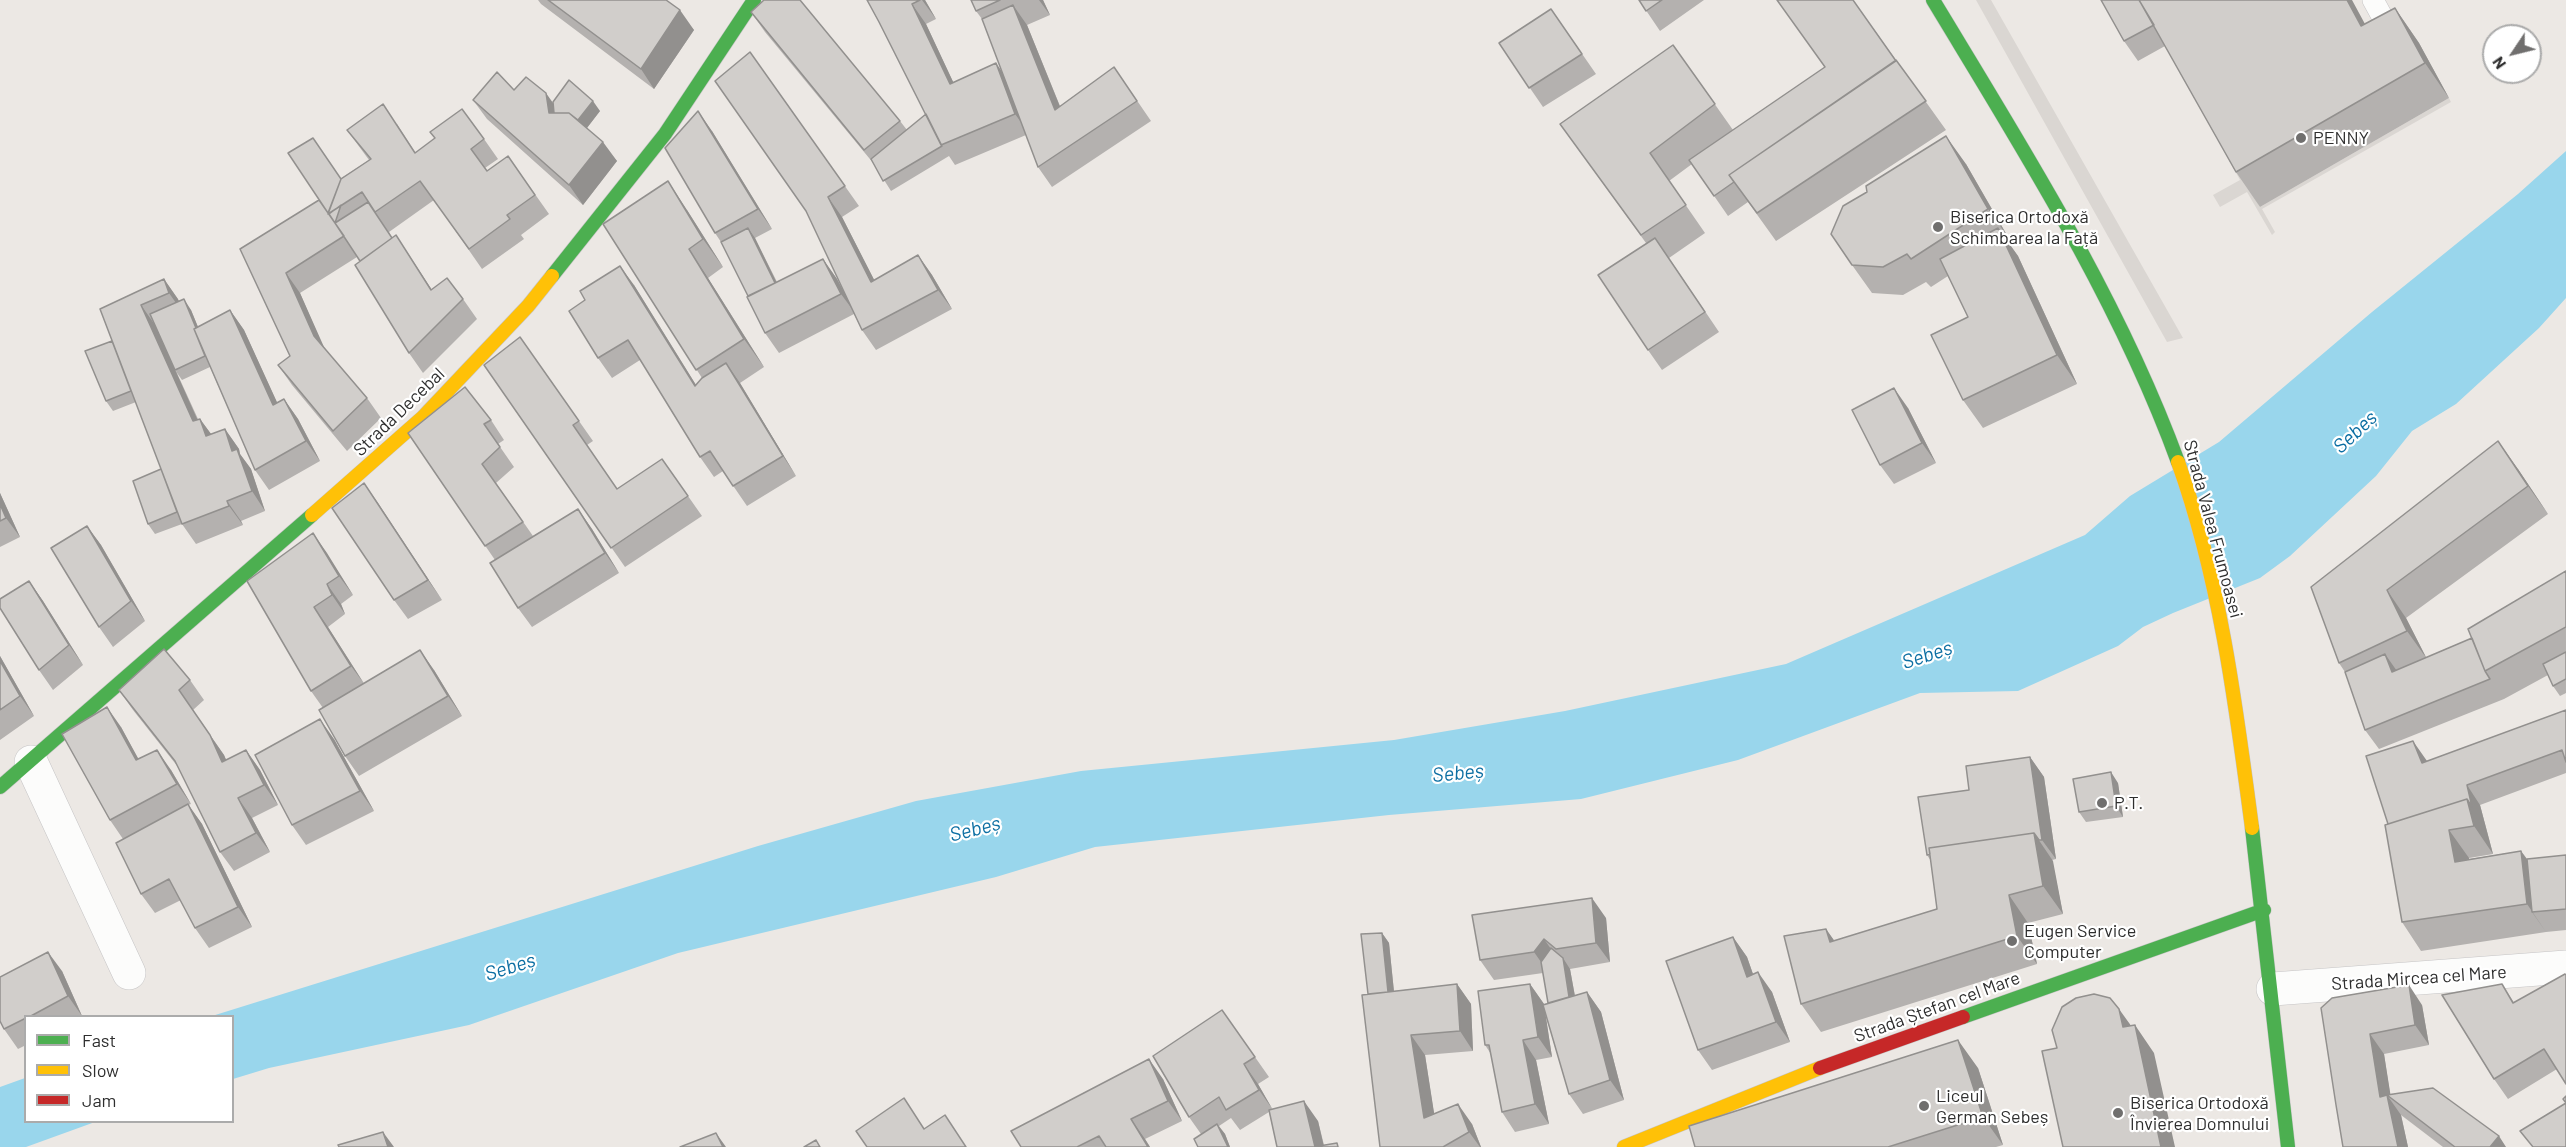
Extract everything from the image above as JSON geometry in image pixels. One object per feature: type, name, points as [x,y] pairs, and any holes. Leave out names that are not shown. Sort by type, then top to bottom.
[{"type":"street","name":"Strada Decebal","points":[[0,787],[423,417],[528,306],[622,190],[665,134],[754,0]]},
{"type":"street","name":"Strada Valea Frumoasei","points":[[1933,0],[2064,218],[2139,365],[2165,425],[2189,497],[2223,635],[2237,717],[2264,909],[2288,1147]]},
{"type":"street","points":[[31,762],[129,973]]},
{"type":"street","name":"Strada Ștefan cel Mare","points":[[1624,1147],[1813,1071],[2264,909]]},
{"type":"street","name":"Strada Mircea cel Mare","points":[[2273,989],[2566,967]]},
{"type":"lane","points":[[2373,0],[2398,46]]},
{"type":"shaded area","points":[[1976,0],[1991,0],[2183,338],[2167,342]]},
{"type":"shaded area","points":[[2169,44],[2260,207],[2449,98],[2451,102],[2262,209],[2275,232],[2272,235],[2247,192],[2220,207],[2213,195],[2240,180],[2165,46]]},
{"type":"water","name":"Sebeș","points":[[2566,151],[2566,298],[2539,328],[2456,404],[2412,431],[2376,476],[2290,556],[2260,578],[2143,627],[2118,646],[2018,691],[1920,693],[1738,760],[1581,799],[1389,815],[1095,847],[996,877],[678,953],[469,1025],[269,1068],[234,1079],[234,1015],[215,1015],[758,846],[916,801],[1081,771],[1394,740],[1565,711],[1786,664],[2085,535],[2130,496],[2219,442],[2372,312],[2518,194]]},
{"type":"water","points":[[24,1078],[24,1123],[92,1123],[26,1147],[0,1147],[0,1087]]},
{"type":"building","points":[[548,0],[666,0],[680,10],[641,69]]},
{"type":"building","points":[[764,0],[800,0],[900,121],[864,150],[751,12]]},
{"type":"building","points":[[867,0],[920,0],[912,4],[950,84],[996,63],[1015,114],[941,145]]},
{"type":"building","points":[[971,0],[1000,0],[976,11]]},
{"type":"building","points":[[1639,0],[1662,0],[1646,11]]},
{"type":"building","points":[[1777,0],[1853,0],[1896,61],[1729,175],[1734,182],[1714,196],[1689,160],[1825,67]]},
{"type":"building","points":[[2101,0],[2139,0],[2154,25],[2124,41]]},
{"type":"building","name":"PENNY","points":[[2139,0],[2347,0],[2361,26],[2395,8],[2425,63],[2236,172]]},
{"type":"building","points":[[1013,5],[1055,110],[1114,67],[1137,101],[1038,167],[982,19]]},
{"type":"building","points":[[1551,9],[1582,54],[1529,88],[1499,43]]},
{"type":"building","points":[[1673,45],[1715,104],[1650,153],[1686,205],[1641,235],[1560,124]]},
{"type":"building","points":[[750,52],[845,186],[828,197],[871,282],[918,255],[938,290],[862,330],[806,211],[715,81]]},
{"type":"building","points":[[1896,60],[1926,101],[1757,213],[1729,175]]},
{"type":"building","points":[[497,72],[514,90],[526,77],[546,93],[549,113],[569,113],[603,142],[569,185],[473,100]]},
{"type":"building","points":[[569,80],[593,101],[578,120],[569,113],[554,113],[553,102]]},
{"type":"building","points":[[383,104],[415,153],[435,138],[430,132],[462,109],[484,139],[471,149],[487,171],[508,156],[535,195],[507,215],[510,219],[469,249],[420,181],[375,212],[362,192],[328,214],[341,179],[371,159],[347,130]]},
{"type":"building","points":[[698,111],[758,209],[715,233],[665,148]]},
{"type":"building","points":[[926,114],[942,146],[883,181],[871,159]]},
{"type":"building","points":[[1946,136],[1988,209],[1911,259],[1907,254],[1883,267],[1852,265],[1831,234],[1843,206],[1867,192],[1866,186]]},
{"type":"building","points":[[313,138],[341,179],[328,213],[288,153]]},
{"type":"building","points":[[668,181],[703,239],[689,249],[744,339],[696,370],[603,224]]},
{"type":"building","points":[[319,200],[344,236],[286,273],[314,336],[367,398],[333,431],[278,365],[290,356],[240,249]]},
{"type":"building","points":[[368,202],[392,238],[360,261],[335,223]]},
{"type":"building","points":[[341,205],[335,223],[329,214]]},
{"type":"building","points":[[748,228],[775,283],[748,296],[721,242]]},
{"type":"building","points":[[1998,228],[2057,355],[1963,400],[1931,335],[1968,317],[1940,259]]},
{"type":"building","points":[[396,235],[431,290],[447,278],[463,299],[409,353],[355,265]]},
{"type":"building","points":[[1655,238],[1705,312],[1648,350],[1598,275]]},
{"type":"building","points":[[823,259],[841,294],[765,333],[747,297]]},
{"type":"building","points":[[620,266],[695,386],[702,378],[726,363],[783,456],[733,486],[710,451],[700,457],[628,340],[598,358],[569,311],[585,300],[580,291]]},
{"type":"building","points":[[164,279],[169,293],[141,305],[193,421],[200,419],[206,436],[225,429],[232,451],[237,449],[252,491],[227,501],[229,506],[182,524],[100,309]]},
{"type":"building","points":[[184,299],[205,356],[175,370],[150,314]]},
{"type":"building","points":[[230,310],[273,405],[284,399],[306,441],[255,470],[194,329]]},
{"type":"building","points":[[520,337],[579,421],[573,425],[617,489],[662,459],[688,496],[611,548],[484,365]]},
{"type":"building","points":[[112,341],[131,391],[106,401],[85,351]]},
{"type":"building","points":[[465,387],[491,420],[484,424],[500,447],[482,464],[523,522],[485,546],[408,433]]},
{"type":"building","points":[[1894,388],[1922,443],[1880,465],[1852,410]]},
{"type":"building","points":[[2498,441],[2528,486],[2387,590],[2407,631],[2339,663],[2311,587]]},
{"type":"building","points":[[161,469],[177,512],[148,524],[133,481]]},
{"type":"building","points":[[364,483],[428,580],[394,600],[332,508]]},
{"type":"building","points":[[0,504],[6,518],[0,521]]},
{"type":"building","points":[[578,509],[605,553],[518,608],[490,563]]},
{"type":"building","points":[[87,526],[131,601],[99,627],[51,548]]},
{"type":"building","points":[[313,533],[339,576],[327,584],[332,595],[314,607],[351,666],[311,691],[247,581]]},
{"type":"building","points":[[2566,571],[2566,627],[2485,671],[2468,629]]},
{"type":"building","points":[[29,581],[69,645],[39,670],[0,608],[0,599]]},
{"type":"building","points":[[2472,638],[2490,679],[2365,730],[2345,672],[2385,654],[2392,672]]},
{"type":"building","points":[[164,649],[190,680],[179,690],[210,735],[222,762],[246,750],[264,785],[238,798],[256,833],[220,852],[175,761],[119,690]]},
{"type":"building","points":[[420,650],[448,696],[345,756],[319,710]]},
{"type":"building","points":[[2566,652],[2566,679],[2553,686],[2543,664]]},
{"type":"building","points":[[0,661],[20,696],[0,710]]},
{"type":"building","points":[[107,707],[136,760],[157,750],[177,784],[110,820],[62,734]]},
{"type":"building","points":[[2566,710],[2566,762],[2562,750],[2467,785],[2472,807],[2467,799],[2388,824],[2366,756],[2413,741],[2422,763]]},
{"type":"building","points":[[320,719],[360,791],[292,825],[255,755]]},
{"type":"building","points":[[2030,757],[2042,840],[2039,840],[2034,833],[1929,848],[1930,854],[1927,855],[1918,797],[1969,790],[1966,766]]},
{"type":"building","points":[[2111,772],[2116,806],[2079,812],[2073,779]]},
{"type":"building","points":[[2467,799],[2474,826],[2449,830],[2455,862],[2521,851],[2527,904],[2402,922],[2385,825]]},
{"type":"building","points":[[188,804],[238,907],[195,928],[169,879],[141,894],[116,843]]},
{"type":"building","points":[[2034,833],[2043,886],[2009,895],[2017,936],[1801,1004],[1784,936],[1826,929],[1830,942],[1937,909],[1929,848]]},
{"type":"building","points":[[2566,855],[2566,909],[2532,912],[2527,859]]},
{"type":"building","points":[[1592,898],[1596,943],[1556,949],[1544,939],[1534,952],[1480,960],[1472,915]]},
{"type":"building","points":[[1382,933],[1388,992],[1368,994],[1361,934]]},
{"type":"building","points":[[1733,937],[1747,977],[1758,972],[1776,1022],[1698,1050],[1666,961]]},
{"type":"building","points":[[1551,948],[1563,958],[1569,997],[1548,1003],[1541,962]]},
{"type":"building","points":[[48,952],[68,996],[33,1015],[24,1015],[24,1019],[4,1029],[0,1021],[0,977]]},
{"type":"building","points":[[2565,974],[2566,1084],[2544,1049],[2494,1079],[2442,995],[2502,984],[2513,1003]]},
{"type":"building","points":[[1457,984],[1460,1031],[1411,1035],[1424,1118],[1458,1104],[1469,1132],[1443,1147],[1380,1147],[1362,995]]},
{"type":"building","points":[[1530,984],[1538,1037],[1523,1040],[1535,1104],[1502,1112],[1489,1045],[1485,1045],[1478,991]]},
{"type":"building","points":[[2409,985],[2415,1025],[2370,1034],[2380,1097],[2387,1095],[2398,1147],[2343,1147],[2321,1008],[2332,998]]},
{"type":"building","points":[[1587,992],[1610,1080],[1569,1094],[1543,1005]]},
{"type":"building","name":"Biserica Ortodoxă Învierea Domnului","points":[[2094,994],[2110,998],[2119,1009],[2123,1027],[2135,1025],[2161,1147],[2063,1147],[2042,1051],[2057,1048],[2052,1030],[2062,1007],[2076,998]]},
{"type":"building","points":[[1222,1010],[1255,1057],[1244,1064],[1259,1090],[1226,1110],[1219,1097],[1189,1117],[1153,1056]]},
{"type":"building","points":[[1958,1040],[1983,1117],[1888,1147],[1695,1147],[1689,1126]]},
{"type":"building","points":[[1149,1059],[1168,1101],[1131,1119],[1148,1147],[1106,1147],[1099,1136],[1077,1147],[1021,1147],[1011,1131]]},
{"type":"building","points":[[2433,1088],[2499,1136],[2490,1147],[2455,1147],[2387,1095]]},
{"type":"building","points":[[904,1098],[924,1129],[945,1115],[966,1147],[867,1147],[856,1131]]},
{"type":"building","points":[[1304,1101],[1315,1147],[1277,1147],[1269,1110]]},
{"type":"building","points":[[2566,1103],[2566,1147],[2533,1147],[2520,1131]]},
{"type":"building","points":[[1217,1124],[1228,1147],[1198,1147],[1194,1139]]},
{"type":"building","points":[[383,1132],[388,1147],[339,1147],[338,1145]]},
{"type":"building","points":[[716,1133],[723,1147],[680,1147]]},
{"type":"building","points":[[816,1140],[820,1147],[804,1147]]},
{"type":"building","points":[[1337,1143],[1338,1147],[1319,1146]]},
{"type":"traffic: fast","points":[[552,276],[665,134],[754,0]]},
{"type":"traffic: fast","points":[[1933,0],[2034,168],[2098,283],[2154,401],[2178,462]]},
{"type":"traffic: fast","points":[[0,787],[312,515]]},
{"type":"traffic: fast","points":[[2252,828],[2288,1147]]},
{"type":"traffic: fast","points":[[1963,1017],[2264,910]]},
{"type":"traffic: slow","points":[[312,515],[423,417],[528,306],[552,276]]},
{"type":"traffic: slow","points":[[2178,462],[2193,506],[2216,597],[2233,689],[2252,828]]},
{"type":"traffic: slow","points":[[1624,1147],[1820,1068]]},
{"type":"traffic: jam","points":[[1820,1068],[1963,1017]]},
{"type":"place","name":"PENNY","points":[[2301,138]]},
{"type":"place","name":"Biserica Ortodoxă Schimbarea la Față","points":[[1938,227]]},
{"type":"place","name":"P.T.","points":[[2102,803]]},
{"type":"place","name":"Eugen Service Computer","points":[[2012,941]]},
{"type":"place","name":"Liceul German Sebeș","points":[[1924,1106]]},
{"type":"place","name":"Biserica Ortodoxă Învierea Domnului","points":[[2118,1113]]}]
